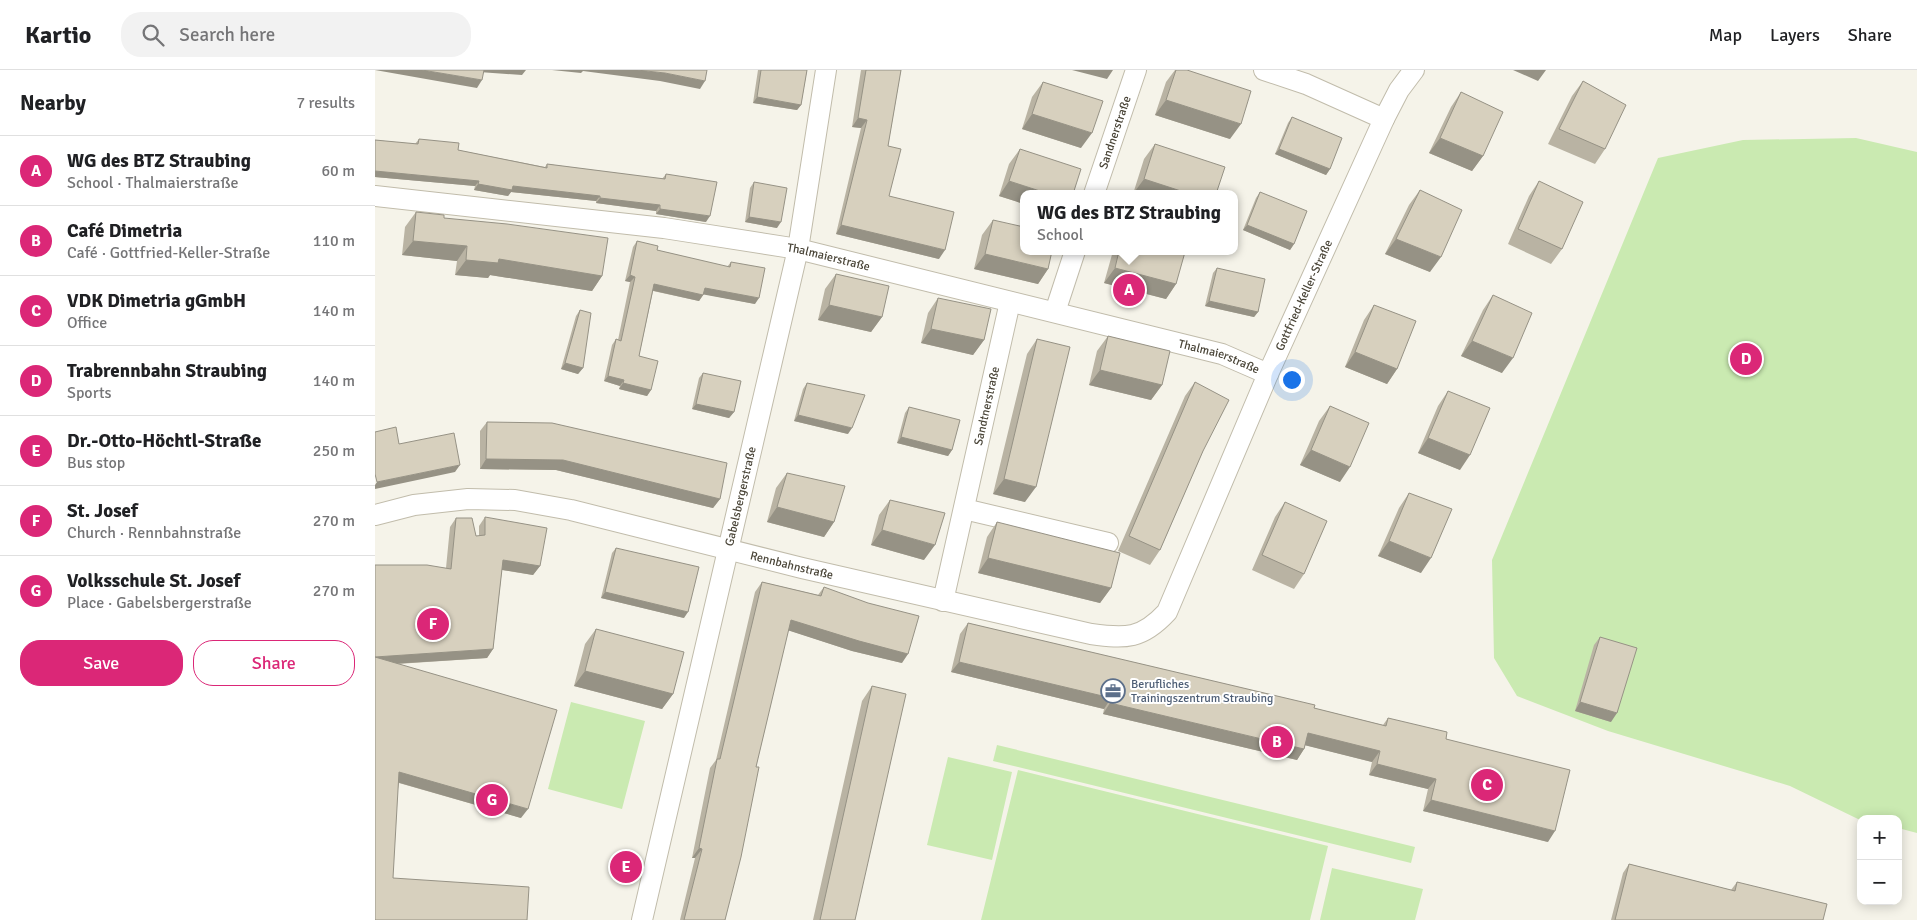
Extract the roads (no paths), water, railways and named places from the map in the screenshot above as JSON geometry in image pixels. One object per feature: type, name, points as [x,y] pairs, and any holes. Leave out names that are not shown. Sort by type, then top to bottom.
[{"type":"street","name":"Gabelsbergerstraße","points":[[642,920],[799,249],[826,70]]},
{"type":"street","name":"Sandnerstraße","points":[[1095,190],[1136,70]]},
{"type":"street","points":[[1264,70],[1306,84],[1384,118]]},
{"type":"street","name":"Gottfried-Keller-Straße","points":[[1121,639],[1138,635],[1156,624],[1167,612],[1268,374],[1384,118],[1399,90],[1414,70]]},
{"type":"street","name":"Thalmaierstraße","points":[[375,196],[664,228],[799,249],[1222,354],[1268,374]]},
{"type":"street","points":[[1055,312],[1074,255]]},
{"type":"street","name":"Sandtnerstraße","points":[[943,601],[1010,302]]},
{"type":"street","name":"Rennbahnstraße","points":[[375,515],[423,504],[468,499],[515,500],[571,510],[943,601],[1121,639]]},
{"type":"street","points":[[964,509],[1107,543]]},
{"type":"place","name":"WG des BTZ Straubing","points":[[1129,290]]},
{"type":"place","name":"Trabrennbahn Straubing","points":[[1746,359]]},
{"type":"place","name":"St. Josef","points":[[433,624]]},
{"type":"place","name":"Berufliches Trainingszentrum Straubing","points":[[1113,691]]},
{"type":"place","name":"Café Dimetria","points":[[1277,742]]},
{"type":"place","name":"VDK Dimetria gGmbH","points":[[1487,785]]},
{"type":"place","name":"Volksschule St. Josef","points":[[492,800]]},
{"type":"place","name":"Dr.-Otto-Höchtl-Straße","points":[[626,867]]}]
